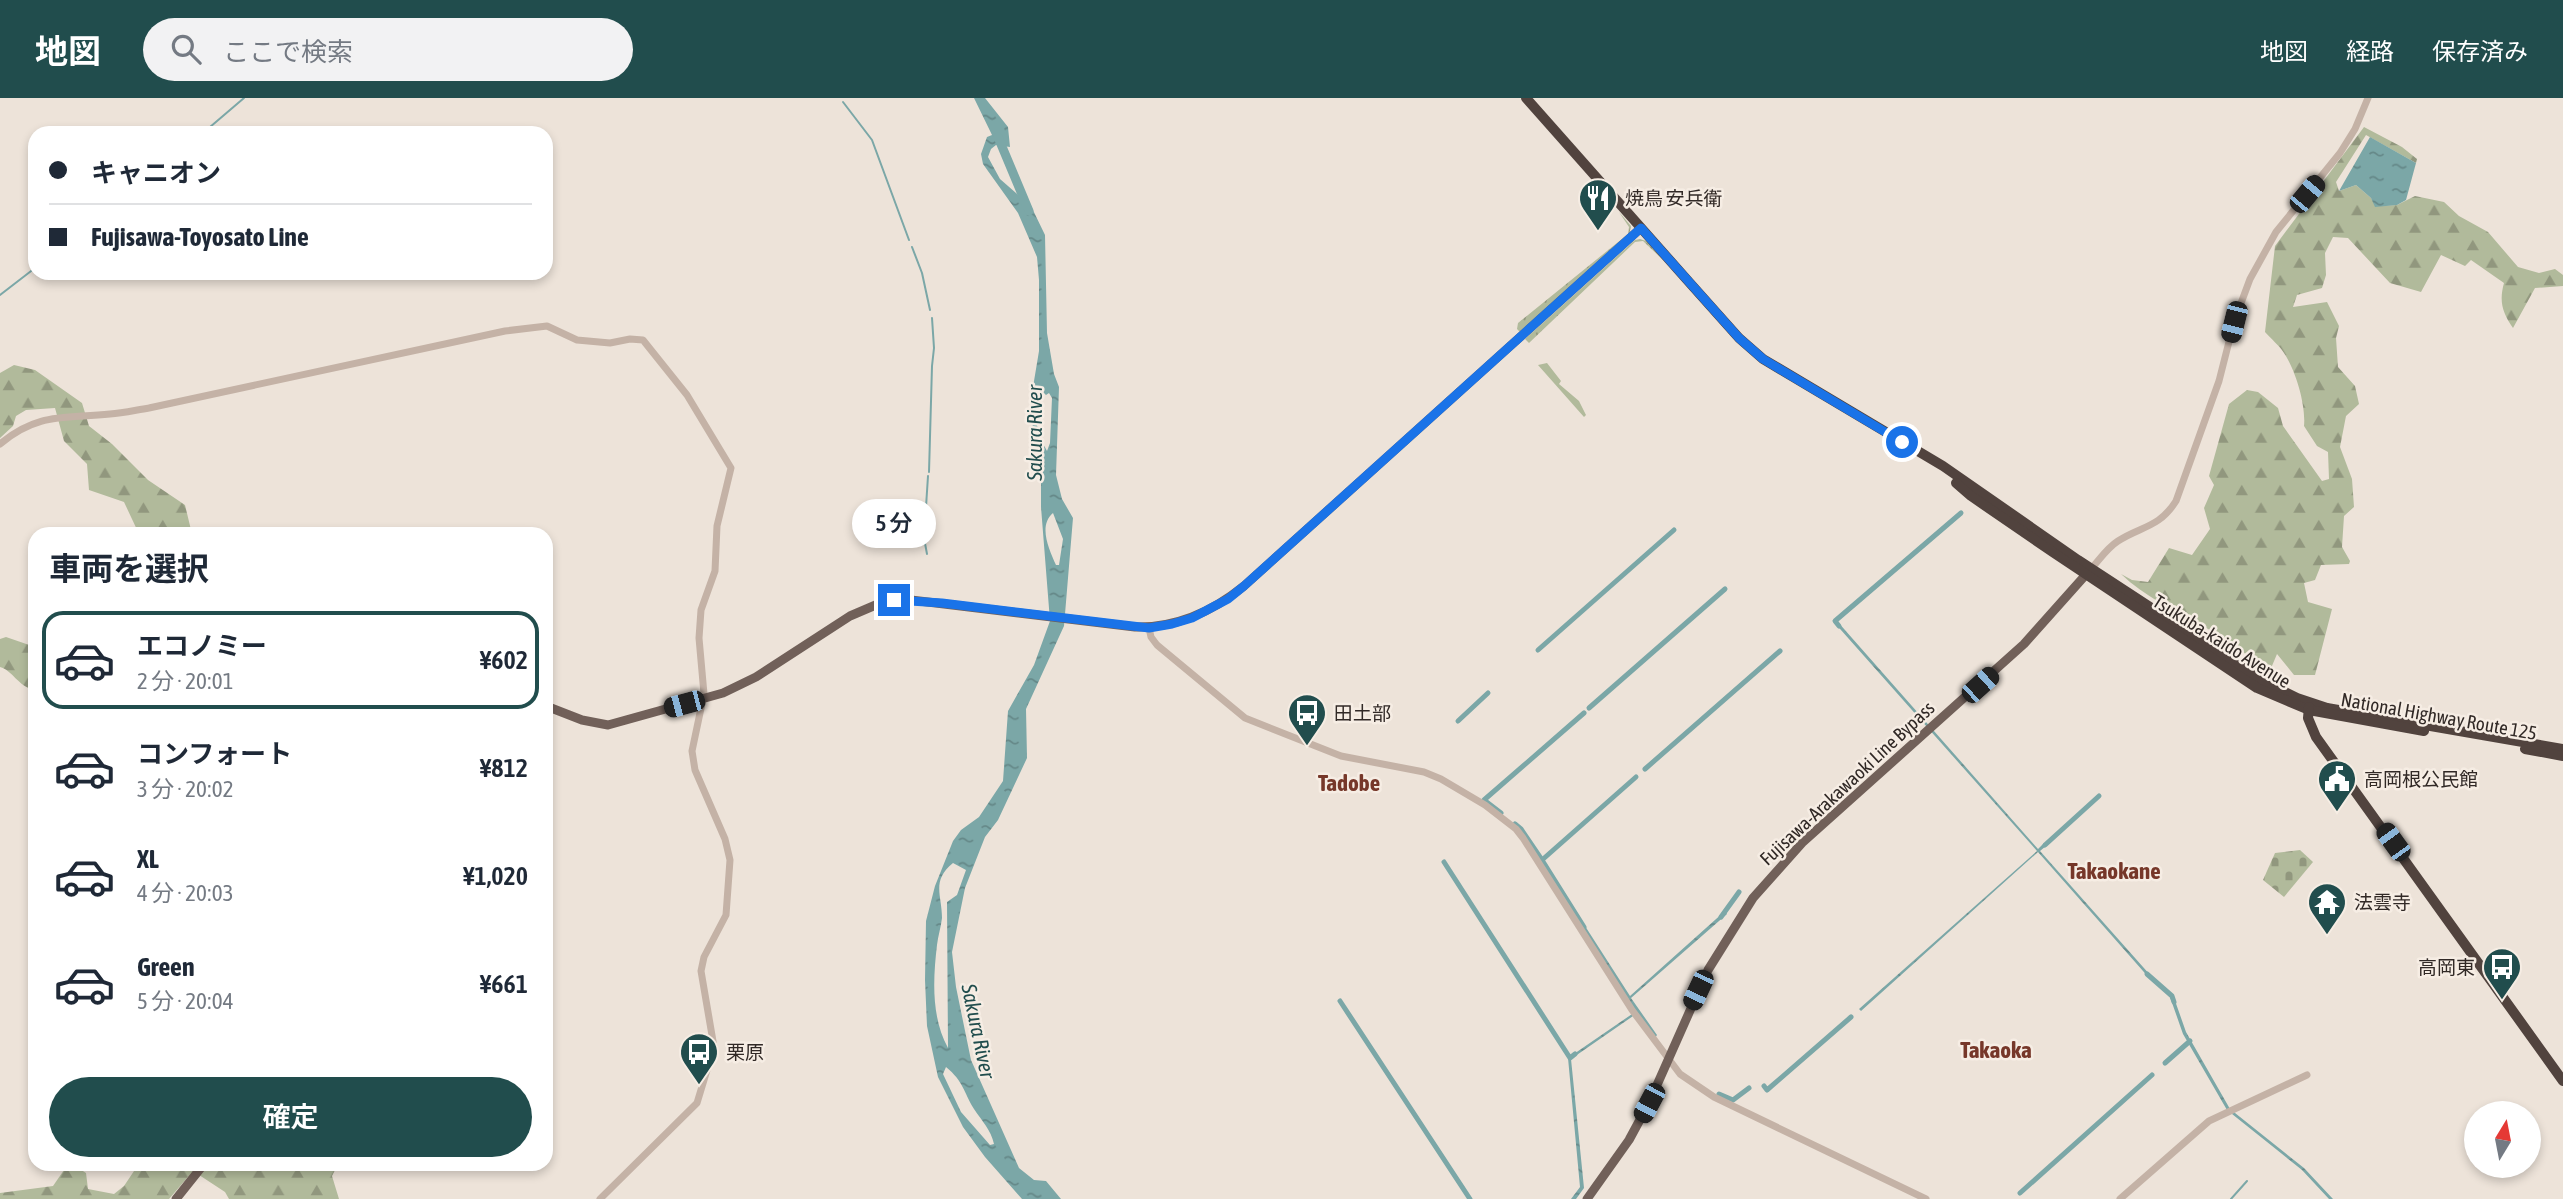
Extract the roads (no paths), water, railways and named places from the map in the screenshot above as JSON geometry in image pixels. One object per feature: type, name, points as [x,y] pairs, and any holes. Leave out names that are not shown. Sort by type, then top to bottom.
[{"type":"highway","name":"Tsukuba-kaido Avenue","points":[[1526,98],[1739,338],[1763,359],[1924,455],[2257,688],[2309,707]]},
{"type":"highway","name":"National Highway Route 125","points":[[2309,707],[2563,749]]},
{"type":"highway","name":"National Highway Route 125","points":[[2309,707],[2563,756]]},
{"type":"highway","points":[[2309,707],[2309,723],[2316,737],[2563,1081]]},
{"type":"main road","points":[[553,709],[582,720],[608,724],[703,699],[735,688],[866,608],[902,600],[1149,628],[1192,618],[1228,599],[1641,228]]},
{"type":"main road","name":"Fujisawa-Arakawaoki Line Bypass","points":[[1587,1199],[1629,1140],[1649,1103],[1719,949],[1752,898],[1802,843],[2010,658],[2049,619],[2089,572]]},
{"type":"main road","points":[[176,1199],[198,1171]]},
{"type":"street","points":[[2089,572],[2116,542],[2152,526],[2165,516],[2176,501],[2216,391],[2234,322],[2250,279],[2276,232],[2340,153],[2368,98]]},
{"type":"street","points":[[0,444],[19,430],[42,420],[109,415],[149,408],[505,331],[547,326],[577,340],[610,343],[630,339],[643,340],[687,395],[731,468],[719,516],[715,571],[701,610],[699,638],[703,699],[692,759],[725,839],[730,859],[726,915],[704,957],[701,971],[714,1047],[697,1103],[600,1199]]},
{"type":"street","points":[[1149,628],[1157,645],[1245,718],[1341,756],[1424,772],[1485,805],[1523,838],[1632,1010],[1680,1074],[1714,1097],[1926,1199]]},
{"type":"street","points":[[2120,1199],[2209,1121],[2307,1075]]},
{"type":"water","points":[[974,98],[985,98],[1008,127],[1010,147],[996,145],[988,157],[1000,179],[1031,206],[1045,235],[1047,333],[1059,387],[1056,475],[1062,499],[1073,518],[1064,626],[1026,709],[1027,758],[998,820],[985,837],[965,888],[952,952],[956,987],[971,1060],[1019,1168],[1034,1180],[1046,1181],[1061,1199],[1022,1199],[985,1157],[963,1127],[938,1077],[927,1026],[926,921],[935,886],[953,841],[961,830],[979,817],[1003,781],[1008,711],[1034,665],[1050,621],[1041,507],[1041,458],[1029,411],[1039,351],[1037,257],[1018,213],[983,164],[981,154],[987,137],[992,135]],"holes":[[[1036,390],[1041,390],[1046,395],[1049,393],[1052,398],[1050,443],[1047,451],[1040,437],[1035,406]],[[1053,513],[1063,539],[1059,565],[1056,565],[1046,538],[1049,518]],[[953,863],[966,870],[957,895],[947,902],[948,1048],[936,1011],[934,984],[942,918],[939,889],[946,870]],[[946,1067],[956,1077],[994,1144],[990,1145],[961,1112],[943,1074]]]},
{"type":"water","points":[[2370,137],[2416,163],[2406,200],[2397,205],[2375,207],[2371,198],[2356,185],[2339,191]]},
{"type":"water","points":[[1833,621],[1837,621],[2038,849],[2044,843],[2046,846],[2040,851],[2151,976],[2149,978],[2038,852],[1861,1011],[1859,1009],[2037,851]]},
{"type":"water","points":[[1725,911],[1727,914],[1631,998],[1657,1035],[1655,1038],[1636,1014],[1571,1059],[1584,1188],[1576,1199],[1571,1199],[1580,1187],[1568,1058],[1635,1012],[1583,928],[1585,926],[1630,996]]},
{"type":"water","points":[[2173,995],[2186,1032],[2230,1109],[2304,1168],[2333,1199],[2329,1199],[2302,1170],[2227,1110],[2183,1034],[2170,997]]},
{"type":"waterway","points":[[211,126],[244,98]]},
{"type":"waterway","points":[[843,102],[872,140],[909,240]]},
{"type":"waterway","name":"Sakura River","points":[[998,137],[1029,211]]},
{"type":"waterway","points":[[912,247],[922,273],[930,310]]},
{"type":"waterway","points":[[0,295],[28,273]]},
{"type":"waterway","points":[[929,472],[934,348],[932,318]]},
{"type":"waterway","points":[[927,554],[924,538],[928,476]]},
{"type":"waterway","points":[[1839,626],[1835,621],[1961,513]]},
{"type":"waterway","points":[[1538,650],[1674,530]]},
{"type":"waterway","points":[[1589,708],[1725,589]]},
{"type":"waterway","points":[[1645,769],[1780,651]]},
{"type":"waterway","points":[[1458,721],[1488,693]]},
{"type":"waterway","points":[[1501,813],[1484,800],[1584,713]]},
{"type":"waterway","points":[[1584,927],[1542,860],[1636,777]]},
{"type":"waterway","points":[[2045,845],[2099,796]]},
{"type":"waterway","points":[[1515,824],[1542,860]]},
{"type":"waterway","points":[[1444,862],[1570,1058],[1575,1054]]},
{"type":"waterway","points":[[1721,917],[1739,892]]},
{"type":"waterway","points":[[2147,974],[2172,996],[2174,1002]]},
{"type":"waterway","points":[[1340,1001],[1470,1199]]},
{"type":"waterway","points":[[1764,1086],[1767,1090],[1851,1017]]},
{"type":"waterway","points":[[2165,1063],[2190,1041]]},
{"type":"waterway","points":[[2020,1193],[2152,1075]]},
{"type":"waterway","points":[[1719,1094],[1733,1100],[1749,1088]]},
{"type":"waterway","points":[[2231,1199],[2247,1181]]},
{"type":"place","name":"焼鳥 安兵衛","points":[[1598,232]]},
{"type":"place","name":"田土部","points":[[1307,747]]},
{"type":"place","name":"高岡根公民館","points":[[2337,813]]},
{"type":"place","name":"法雲寺","points":[[2327,936]]},
{"type":"place","name":"高岡東","points":[[2502,1001]]},
{"type":"place","name":"栗原","points":[[699,1086]]},
{"type":"district","name":"Tadobe","points":[[1349,783]]},
{"type":"district","name":"Takaokane","points":[[2114,871]]},
{"type":"district","name":"Takaoka","points":[[1996,1050]]}]
